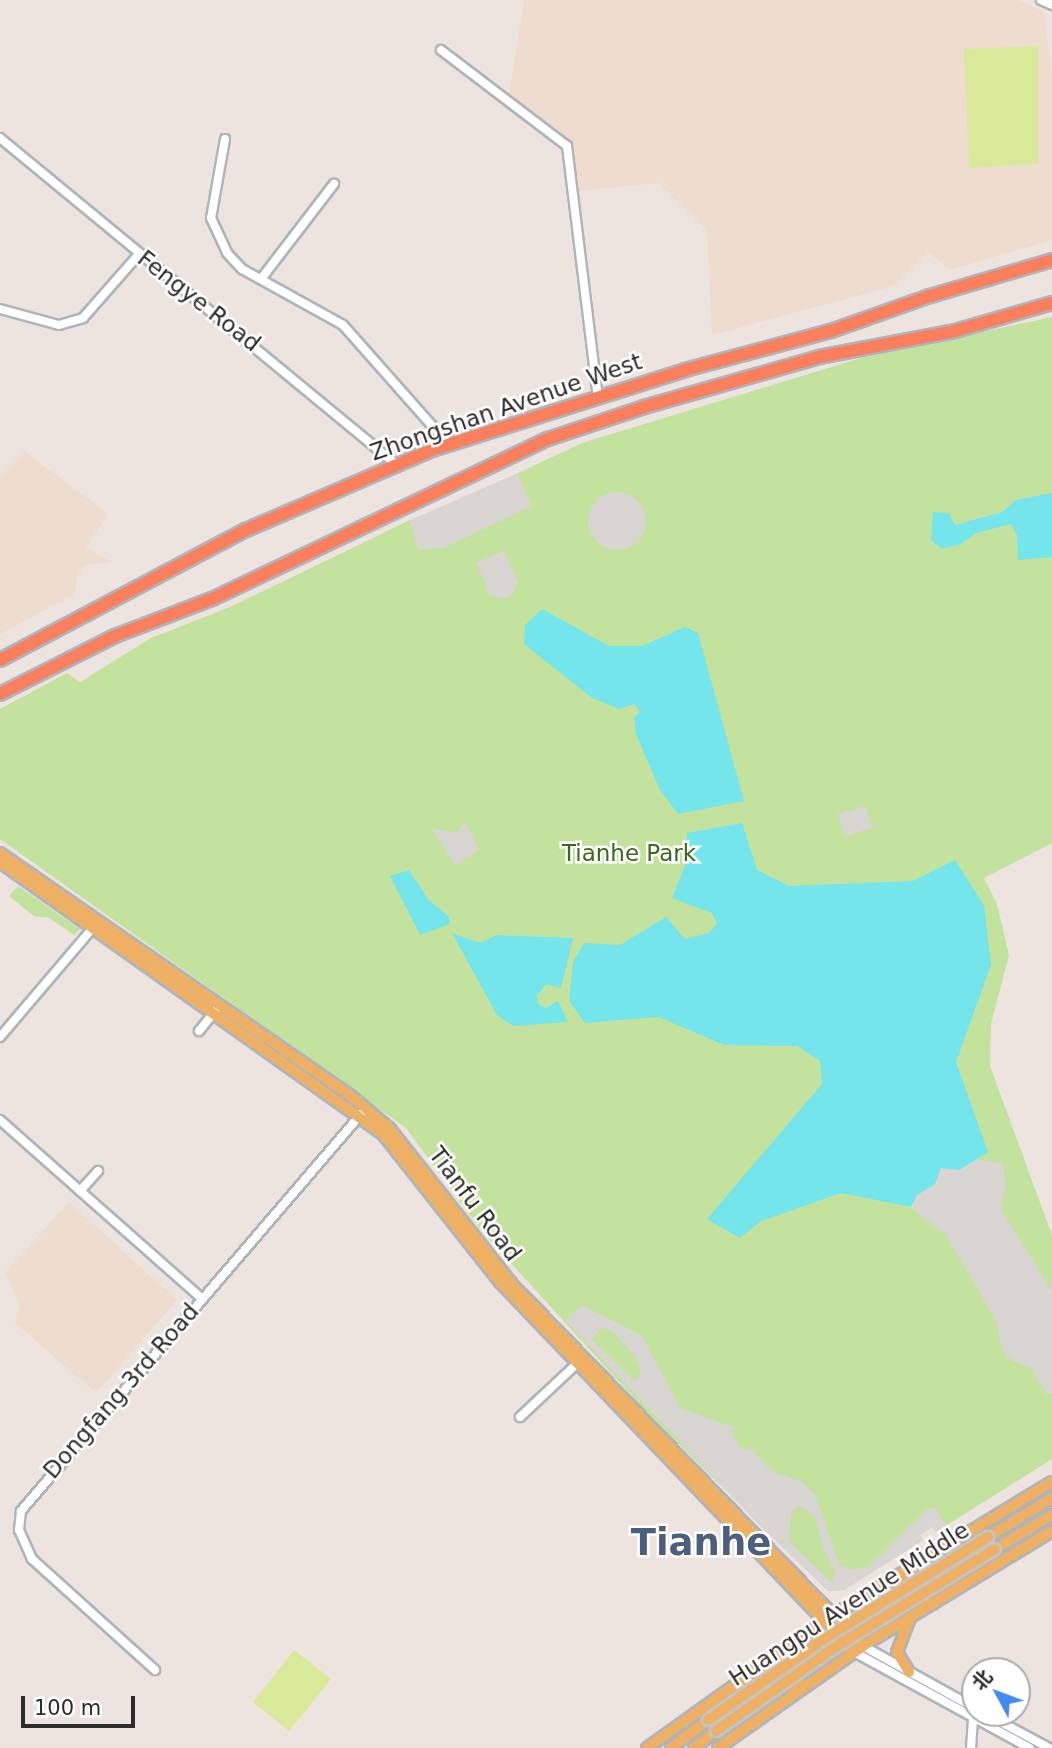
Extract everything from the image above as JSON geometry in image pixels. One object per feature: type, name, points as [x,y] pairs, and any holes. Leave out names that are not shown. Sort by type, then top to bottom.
[{"type":"highway","name":"Zhongshan Avenue West","points":[[1,657],[180,562],[307,500],[449,444],[831,331],[930,296],[1052,260]]},
{"type":"highway","name":"Zhongshan Avenue West","points":[[0,694],[115,636],[212,599],[548,439],[644,407],[819,357],[956,331],[1052,303]]},
{"type":"main road","name":"Tianfu Road","points":[[0,852],[215,1012],[364,1112]]},
{"type":"main road","name":"Tianfu Road","points":[[0,862],[96,924],[364,1112],[413,1154],[485,1254],[580,1361],[823,1622],[859,1649]]},
{"type":"main road","name":"Tianfu Road","points":[[580,1361],[833,1615],[859,1649]]},
{"type":"main road","points":[[648,1748],[768,1659],[833,1615],[1052,1482]]},
{"type":"main road","name":"Huangpu Avenue Middle","points":[[671,1748],[825,1638],[1052,1498]]},
{"type":"main road","name":"Huangpu Avenue Middle","points":[[694,1748],[837,1646],[1052,1515]]},
{"type":"main road","points":[[718,1748],[859,1649],[1052,1531]]},
{"type":"main road","points":[[911,1567],[905,1581],[907,1593],[915,1601],[933,1604]]},
{"type":"main road","points":[[908,1672],[897,1647],[911,1617]]},
{"type":"main road","points":[[768,1659],[787,1658],[797,1668],[799,1681],[793,1694]]},
{"type":"street","points":[[1041,0],[1052,5]]},
{"type":"street","points":[[441,50],[567,146],[598,398]]},
{"type":"street","name":"Fengye Road","points":[[0,138],[397,465]]},
{"type":"street","points":[[225,139],[211,218],[215,234],[233,260],[261,279],[343,325],[449,444]]},
{"type":"street","points":[[261,279],[334,184]]},
{"type":"street","points":[[0,309],[59,325],[83,318],[139,254]]},
{"type":"street","points":[[0,1037],[96,924]]},
{"type":"street","points":[[199,1031],[215,1012]]},
{"type":"street","name":"Dongfang 3rd Road","points":[[155,1670],[32,1559],[19,1530],[21,1511],[201,1298],[364,1112]]},
{"type":"street","points":[[0,1120],[201,1298]]},
{"type":"street","points":[[80,1191],[97,1171]]},
{"type":"street","points":[[520,1417],[580,1361]]},
{"type":"street","points":[[859,1649],[961,1700]]},
{"type":"street","points":[[859,1649],[961,1711]]},
{"type":"street","points":[[971,1748],[972,1727]]},
{"type":"street","points":[[990,1727],[1029,1748]]},
{"type":"street","points":[[1010,1727],[1049,1748]]},
{"type":"shaded area","points":[[524,0],[1019,0],[1044,12],[1052,74],[1052,240],[950,270],[928,252],[894,286],[712,335],[707,230],[658,183],[577,191],[567,142],[509,95]]},
{"type":"shaded area","points":[[24,451],[109,514],[86,547],[111,562],[86,565],[77,575],[75,594],[0,634],[0,475]]},
{"type":"shaded area","points":[[516,474],[532,506],[444,548],[419,550],[410,520]]},
{"type":"shaded area","points":[[617,492],[633,497],[641,505],[646,521],[641,537],[633,545],[617,550],[601,545],[593,537],[588,521],[593,505],[601,497]]},
{"type":"shaded area","points":[[504,551],[518,582],[511,596],[501,599],[490,595],[476,563]]},
{"type":"shaded area","points":[[865,806],[872,828],[845,836],[838,814]]},
{"type":"shaded area","points":[[465,822],[479,849],[456,866],[431,828],[456,833]]},
{"type":"shaded area","points":[[977,1159],[1002,1163],[1006,1185],[1000,1208],[1052,1291],[1052,1393],[1047,1395],[1031,1368],[1012,1361],[1002,1350],[996,1321],[947,1237],[911,1207],[917,1195],[934,1184],[941,1168],[959,1170]]},
{"type":"shaded area","points":[[69,1202],[177,1300],[96,1393],[15,1323],[20,1304],[5,1273]]},
{"type":"shaded area","points":[[582,1305],[642,1336],[680,1408],[736,1428],[732,1432],[739,1446],[746,1451],[749,1447],[772,1471],[802,1482],[815,1495],[839,1564],[849,1569],[867,1568],[928,1509],[935,1507],[946,1526],[936,1532],[932,1527],[920,1535],[923,1540],[844,1590],[828,1591],[756,1522],[565,1320]],"holes":[[[603,1327],[615,1333],[637,1360],[641,1372],[635,1382],[591,1339]],[[798,1505],[815,1516],[822,1545],[836,1574],[831,1582],[789,1541],[791,1514]]]},
{"type":"green space","points":[[1038,46],[1038,164],[969,168],[964,49]]},
{"type":"green space","name":"Tianhe Park","points":[[1052,317],[1052,843],[984,878],[997,904],[1009,955],[991,1024],[990,1066],[1052,1235],[1052,1459],[936,1532],[932,1527],[920,1535],[923,1540],[844,1590],[828,1591],[649,1415],[479,1228],[406,1128],[0,839],[0,709],[67,673],[80,682],[151,638],[230,607],[410,520],[419,550],[532,506],[516,474],[582,443],[861,358]]},
{"type":"green space","points":[[18,886],[80,929],[74,935],[48,917],[35,917],[9,896]]},
{"type":"green space","points":[[294,1650],[331,1679],[289,1731],[253,1702]]},
{"type":"water","points":[[1052,493],[1052,557],[1018,560],[1017,535],[1011,524],[976,533],[961,544],[942,549],[931,540],[933,512],[949,513],[955,525],[1002,512],[1016,500]]},
{"type":"water","points":[[542,609],[609,646],[642,646],[685,627],[698,633],[744,801],[678,814],[660,790],[636,734],[634,718],[640,712],[634,704],[619,709],[592,698],[524,644],[525,625]]},
{"type":"water","points":[[742,823],[757,870],[789,886],[913,881],[955,860],[984,905],[991,965],[956,1062],[988,1152],[959,1170],[941,1168],[935,1184],[917,1195],[911,1207],[841,1193],[761,1221],[740,1238],[707,1219],[822,1084],[820,1061],[797,1046],[724,1045],[659,1017],[585,1023],[569,1001],[573,962],[584,943],[620,945],[666,917],[685,939],[709,933],[717,923],[712,913],[672,898],[686,863],[687,833]]},
{"type":"water","points":[[409,870],[429,900],[449,917],[450,924],[420,935],[390,876]]},
{"type":"water","points":[[452,933],[480,943],[497,935],[573,938],[561,988],[546,984],[537,996],[538,1004],[546,1008],[558,1001],[568,1022],[513,1026],[497,1015]]},
{"type":"district","name":"Tianhe","points":[[701,1543]]}]
